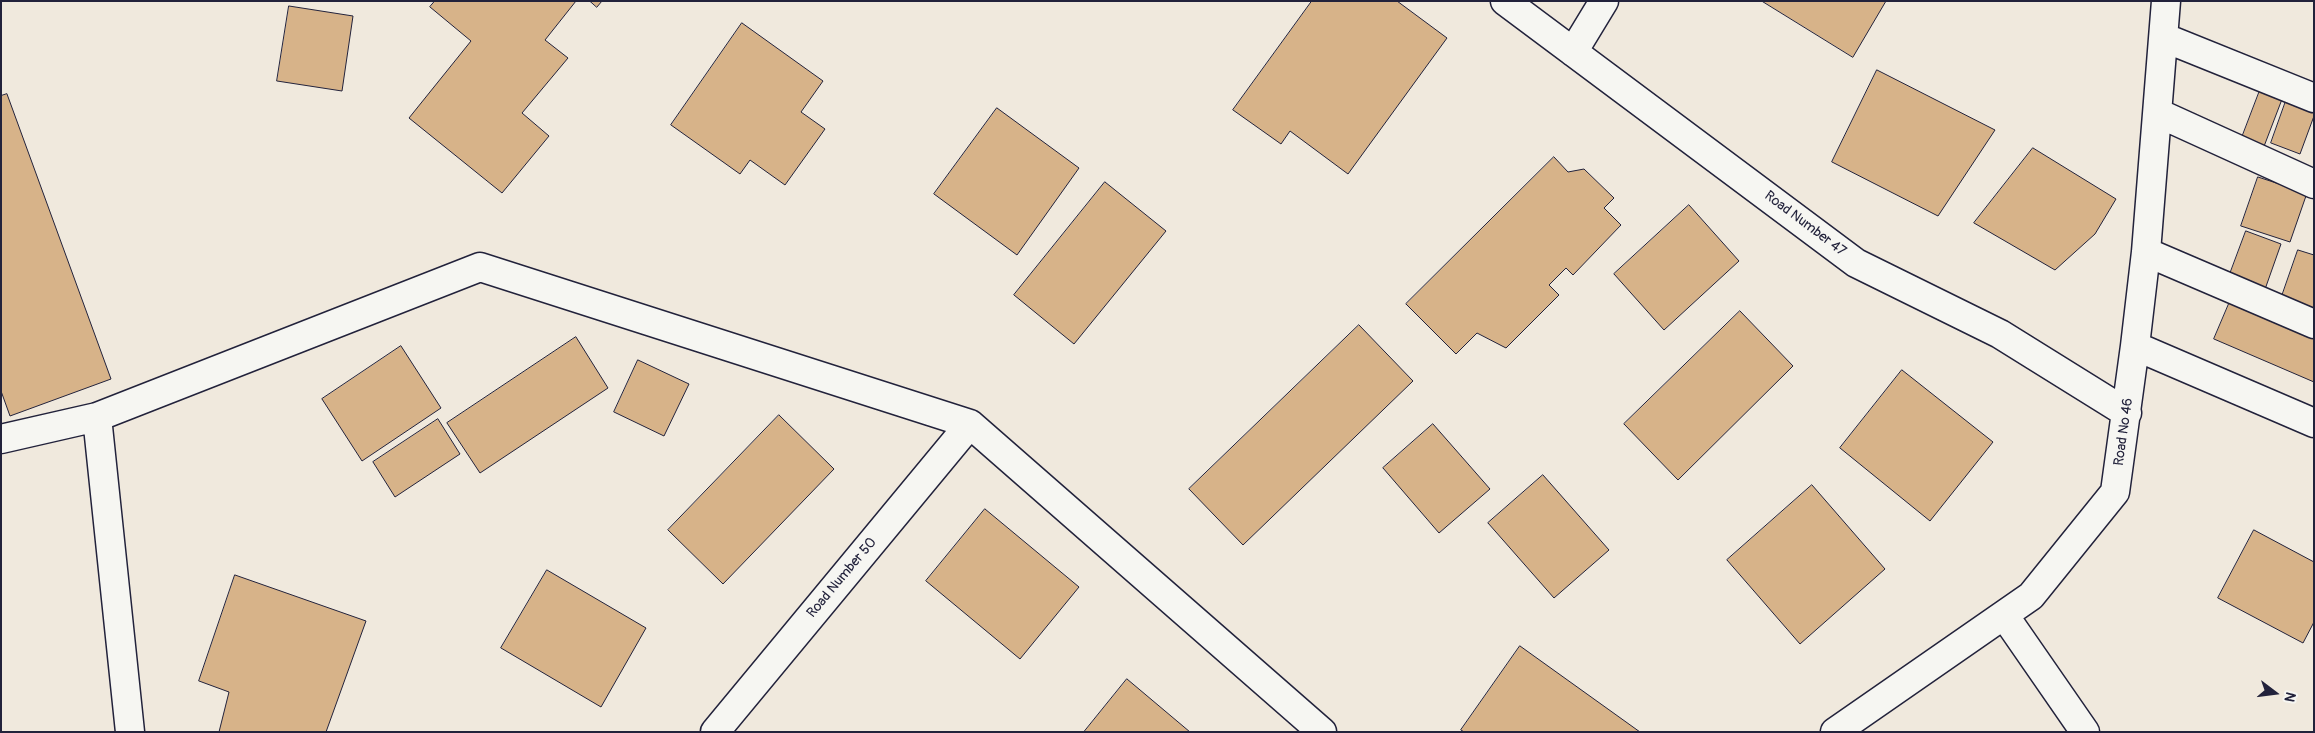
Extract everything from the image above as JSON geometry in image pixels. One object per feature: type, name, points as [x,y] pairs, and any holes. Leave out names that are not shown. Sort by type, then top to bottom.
[{"type":"street","name":"Road Number 47","points":[[1505,1],[1856,263],[2000,334],[2127,412]]},
{"type":"street","points":[[1573,52],[1604,1]]},
{"type":"street","name":"Road No 46","points":[[1835,732],[2031,596],[2115,492],[2136,346],[2146,252],[2165,38],[2165,2]]},
{"type":"street","points":[[2165,38],[2311,89]]},
{"type":"street","points":[[2158,112],[2314,184]]},
{"type":"street","points":[[2146,252],[2314,324]]},
{"type":"street","points":[[1,439],[97,417],[480,267],[970,424],[1322,732]]},
{"type":"street","points":[[2136,346],[2314,422]]},
{"type":"street","points":[[97,417],[130,732]]},
{"type":"street","name":"Road Number 50","points":[[715,732],[970,424]]},
{"type":"street","points":[[2004,615],[2085,732]]},
{"type":"building","points":[[435,1],[576,1],[545,40],[568,58],[522,113],[549,136],[502,193],[409,118],[471,41],[430,7]]},
{"type":"building","points":[[590,1],[602,1],[597,7]]},
{"type":"building","points":[[1312,1],[1397,1],[1447,38],[1348,174],[1290,131],[1281,144],[1233,110]]},
{"type":"building","points":[[1762,1],[1886,1],[1853,57]]},
{"type":"building","points":[[289,6],[353,16],[342,91],[277,81]]},
{"type":"building","points":[[742,23],[823,81],[801,112],[825,129],[785,185],[750,160],[740,174],[671,125]]},
{"type":"building","points":[[1877,70],[1995,130],[1938,216],[1832,162]]},
{"type":"building","points":[[2262,85],[2284,94],[2263,149],[2241,140]]},
{"type":"building","points":[[7,94],[111,379],[10,416],[1,391],[1,96]]},
{"type":"building","points":[[2287,98],[2314,108],[2314,116],[2300,154],[2271,143]]},
{"type":"building","points":[[997,108],[1079,168],[1017,255],[934,194]]},
{"type":"building","points":[[2033,148],[2116,199],[2095,234],[2055,270],[1974,223]]},
{"type":"building","points":[[1554,157],[1568,172],[1584,169],[1614,198],[1604,208],[1621,225],[1573,275],[1566,268],[1549,285],[1559,295],[1506,348],[1477,333],[1456,354],[1406,304]]},
{"type":"building","points":[[2258,177],[2307,193],[2290,242],[2241,226]]},
{"type":"building","points":[[1105,182],[1166,231],[1074,344],[1014,295]]},
{"type":"building","points":[[1689,205],[1739,261],[1664,330],[1614,274]]},
{"type":"building","points":[[2246,231],[2281,244],[2263,295],[2227,282]]},
{"type":"building","points":[[2298,250],[2314,255],[2314,308],[2282,296]]},
{"type":"building","points":[[2234,292],[2314,326],[2314,382],[2214,339]]},
{"type":"building","points":[[1740,311],[1793,366],[1678,480],[1624,424]]},
{"type":"building","points":[[1359,325],[1413,381],[1243,545],[1189,489]]},
{"type":"building","points":[[576,337],[608,388],[480,473],[447,423]]},
{"type":"building","points":[[401,346],[441,408],[362,461],[322,399]]},
{"type":"building","points":[[638,360],[689,384],[664,436],[614,412]]},
{"type":"building","points":[[1902,370],[1993,442],[1930,521],[1840,448]]},
{"type":"building","points":[[779,415],[834,469],[723,584],[668,530]]},
{"type":"building","points":[[438,419],[460,454],[395,497],[373,462]]},
{"type":"building","points":[[1433,424],[1490,489],[1439,533],[1383,468]]},
{"type":"building","points":[[1543,475],[1609,550],[1554,598],[1488,523]]},
{"type":"building","points":[[1812,485],[1885,569],[1800,644],[1727,560]]},
{"type":"building","points":[[985,509],[1079,587],[1020,659],[926,581]]},
{"type":"building","points":[[2254,530],[2314,562],[2314,622],[2303,643],[2218,598]]},
{"type":"building","points":[[547,570],[646,628],[601,707],[501,648]]},
{"type":"building","points":[[235,575],[366,621],[326,732],[219,732],[229,692],[199,681]]},
{"type":"building","points":[[1520,646],[1640,732],[1464,732],[1461,730]]},
{"type":"building","points":[[1127,679],[1190,732],[1084,732]]}]
